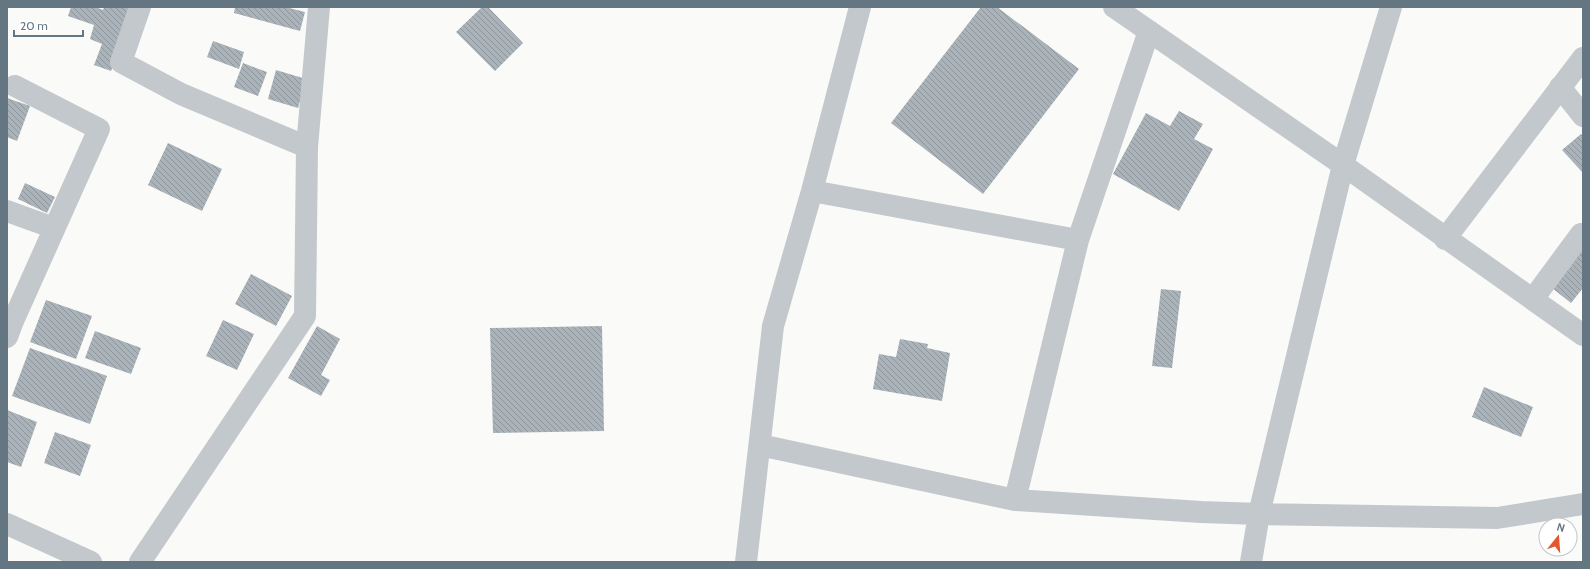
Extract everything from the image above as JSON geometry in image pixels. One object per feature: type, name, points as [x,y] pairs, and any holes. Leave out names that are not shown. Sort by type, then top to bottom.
[{"type":"street","points":[[140,7],[121,62],[181,94],[307,147]]},
{"type":"street","points":[[140,562],[305,316],[307,147],[319,7]]},
{"type":"street","points":[[746,562],[773,326],[812,191],[860,7]]},
{"type":"street","points":[[1114,7],[1343,164],[1583,335]]},
{"type":"street","points":[[1251,562],[1259,514],[1343,164],[1391,7]]},
{"type":"street","points":[[1015,500],[1078,240],[1149,31]]},
{"type":"street","points":[[1445,238],[1583,58]]},
{"type":"street","points":[[9,326],[99,129],[15,86]]},
{"type":"street","points":[[1560,87],[1583,116]]},
{"type":"street","points":[[812,191],[1078,240]]},
{"type":"street","points":[[7,211],[54,228]]},
{"type":"street","points":[[1533,299],[1581,234],[1583,235]]},
{"type":"street","points":[[760,444],[1015,500],[1201,512],[1497,518],[1583,504]]},
{"type":"street","points":[[7,524],[91,562]]},
{"type":"building","points":[[71,7],[95,7],[103,10],[104,7],[134,7],[111,71],[94,65],[102,44],[90,39],[94,25],[68,16]]},
{"type":"building","points":[[235,7],[285,7],[305,12],[300,31],[234,13]]},
{"type":"building","points":[[482,7],[488,7],[523,43],[495,71],[456,32]]},
{"type":"building","points":[[981,7],[997,7],[1079,69],[983,194],[891,123]]},
{"type":"building","points":[[213,41],[244,52],[239,69],[207,57]]},
{"type":"building","points":[[243,63],[267,72],[258,96],[234,87]]},
{"type":"building","points":[[276,70],[306,79],[298,108],[268,99]]},
{"type":"building","points":[[7,98],[30,106],[17,141],[7,137]]},
{"type":"building","points":[[1179,111],[1203,124],[1194,139],[1213,149],[1179,211],[1113,174],[1146,113],[1170,126]]},
{"type":"building","points":[[1581,134],[1583,136],[1583,173],[1562,150]]},
{"type":"building","points":[[168,143],[222,169],[202,211],[148,185]]},
{"type":"building","points":[[25,183],[55,197],[47,213],[18,199]]},
{"type":"building","points":[[1583,248],[1583,288],[1571,303],[1552,288]]},
{"type":"building","points":[[251,274],[292,296],[276,326],[235,304]]},
{"type":"building","points":[[1161,289],[1181,291],[1172,368],[1152,366]]},
{"type":"building","points":[[46,300],[92,316],[76,359],[30,342]]},
{"type":"building","points":[[223,320],[254,334],[237,370],[206,356]]},
{"type":"building","points":[[317,326],[340,339],[321,375],[330,380],[321,396],[288,378]]},
{"type":"building","points":[[602,326],[604,431],[493,433],[490,328]]},
{"type":"building","points":[[95,331],[141,348],[131,374],[85,358]]},
{"type":"building","points":[[900,339],[928,344],[927,348],[950,353],[942,401],[873,389],[879,354],[896,357]]},
{"type":"building","points":[[30,348],[107,376],[90,424],[12,396]]},
{"type":"building","points":[[1484,387],[1533,407],[1521,437],[1472,417]]},
{"type":"building","points":[[7,410],[37,422],[21,467],[7,462]]},
{"type":"building","points":[[55,432],[91,445],[80,476],[44,463]]}]
